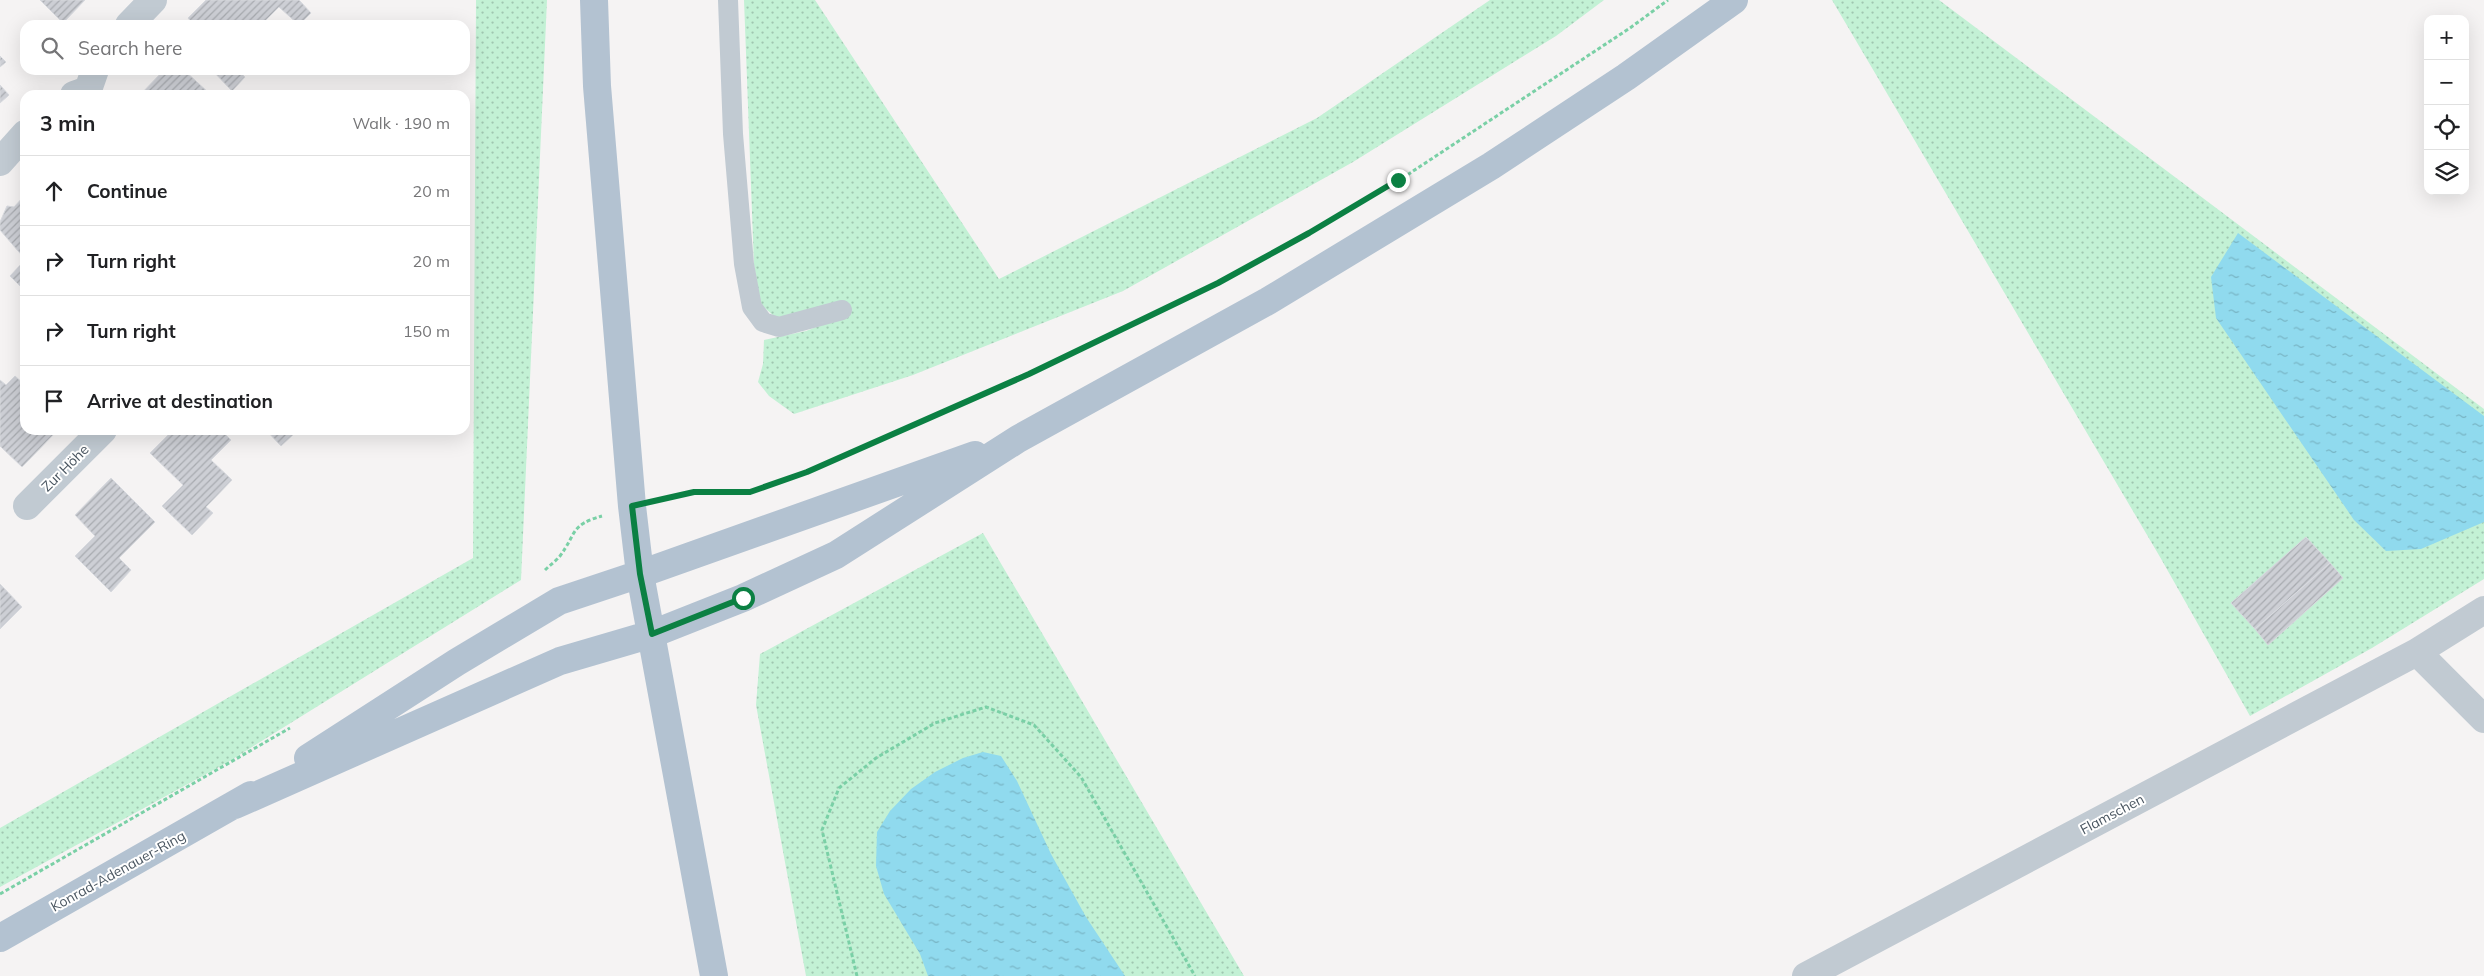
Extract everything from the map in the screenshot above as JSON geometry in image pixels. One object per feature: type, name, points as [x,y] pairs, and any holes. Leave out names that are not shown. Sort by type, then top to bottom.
[{"type":"main road","points":[[594,0],[597,86],[632,506],[640,574],[714,976]]},
{"type":"main road","points":[[235,805],[560,661],[652,634],[743,598],[836,555],[1018,439],[1184,349],[1362,246],[1634,72],[1734,0]]},
{"type":"main road","points":[[235,805],[457,662],[559,601],[1018,439]]},
{"type":"main road","name":"Konrad-Adenauer-Ring","points":[[0,938],[235,805]]},
{"type":"street","points":[[134,20],[153,0]]},
{"type":"street","points":[[0,162],[20,140]]},
{"type":"street","name":"Zur Höhe","points":[[27,506],[98,435]]},
{"type":"street","name":"Flamschen","points":[[1806,976],[2417,652],[2484,610]]},
{"type":"street","points":[[2417,652],[2484,719]]},
{"type":"lane","points":[[728,0],[733,134],[744,264],[752,307],[763,322],[779,326],[842,310]]},
{"type":"path","points":[[544,572],[560,556],[575,529],[585,521],[632,506],[694,492],[750,492],[798,476],[1022,378],[1218,283],[1309,233],[1398,180],[1630,28],[1668,0]]},
{"type":"path","points":[[857,976],[822,830],[839,788],[876,758],[935,724],[986,707],[1034,725],[1081,777],[1195,976]]},
{"type":"path","points":[[0,894],[299,723]]},
{"type":"green space","points":[[476,0],[547,0],[521,580],[228,762],[0,887],[0,828],[473,558]]},
{"type":"green space","points":[[744,0],[815,0],[999,279],[1317,118],[1490,0],[1604,0],[1556,36],[1353,162],[1123,291],[913,375],[794,414],[769,396],[758,382],[763,364],[764,340],[806,331],[847,315],[775,317],[761,305],[754,265]]},
{"type":"green space","points":[[1832,0],[1939,0],[2484,409],[2484,579],[2372,648],[2250,716],[2160,557]]},
{"type":"green space","points":[[983,533],[1244,976],[806,976],[756,705],[760,654]]},
{"type":"water","points":[[2238,233],[2484,416],[2484,522],[2421,549],[2386,551],[2354,520],[2216,318],[2211,277]]},
{"type":"water","points":[[983,752],[1001,756],[1017,781],[1051,854],[1086,917],[1125,976],[928,976],[920,954],[884,894],[876,866],[877,832],[890,811],[911,789],[935,772],[963,758]]},
{"type":"building","points":[[40,0],[85,0],[66,20],[60,20]]},
{"type":"building","points":[[206,0],[299,0],[311,13],[304,20],[293,20],[279,7],[266,20],[190,20],[188,18]]},
{"type":"building","points":[[0,56],[6,62],[0,67]]},
{"type":"building","points":[[159,75],[189,75],[206,90],[145,90]]},
{"type":"building","points":[[217,75],[243,75],[245,77],[231,90]]},
{"type":"building","points":[[0,85],[9,95],[0,103]]},
{"type":"building","points":[[20,200],[20,253],[0,230],[0,222],[7,206],[14,207]]},
{"type":"building","points":[[20,265],[20,286],[10,276]]},
{"type":"building","points":[[15,376],[20,380],[20,435],[53,435],[22,467],[0,446],[0,380],[6,385]]},
{"type":"building","points":[[168,435],[226,435],[231,440],[211,460],[232,480],[206,507],[213,513],[192,535],[162,506],[183,485],[150,453]]},
{"type":"building","points":[[271,435],[293,435],[281,446]]},
{"type":"building","points":[[111,478],[155,522],[119,558],[131,570],[111,592],[75,556],[95,536],[75,515]]},
{"type":"building","points":[[2306,537],[2330,563],[2255,629],[2231,603]]},
{"type":"building","points":[[2330,563],[2343,578],[2268,645],[2255,629]]},
{"type":"building","points":[[0,584],[22,607],[0,629]]},
{"type":"route","points":[[743,598],[652,634],[640,574],[632,506],[694,492],[750,492],[772,486],[807,472],[1029,374],[1218,283],[1309,233],[1398,180]]}]
